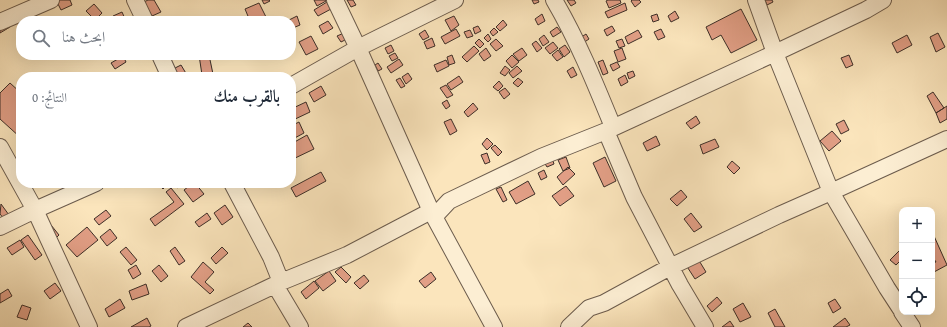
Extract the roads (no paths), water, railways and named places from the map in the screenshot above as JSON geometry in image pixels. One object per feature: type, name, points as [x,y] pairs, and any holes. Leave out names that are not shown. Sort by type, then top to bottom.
[{"type":"street","points":[[0,22],[51,0]]},
{"type":"street","points":[[135,0],[143,16]]},
{"type":"street","points":[[335,0],[432,214],[494,327]]},
{"type":"street","points":[[296,83],[358,48],[455,0]]},
{"type":"street","points":[[554,0],[568,24],[587,63],[634,197],[670,267],[705,327]]},
{"type":"street","points":[[756,0],[775,53],[832,192],[899,307]]},
{"type":"street","points":[[186,327],[278,283],[347,255],[432,214],[449,202],[541,157],[609,129],[775,53],[866,10],[883,0]]},
{"type":"street","points":[[162,60],[168,72]]},
{"type":"street","points":[[569,327],[589,308],[604,303],[670,267],[779,215],[947,139]]},
{"type":"street","points":[[0,146],[16,174]]},
{"type":"street","points":[[24,188],[36,210],[89,327]]},
{"type":"street","points":[[0,227],[85,188]]},
{"type":"street","points":[[235,188],[271,257],[278,283],[300,327]]},
{"type":"street","points":[[904,315],[912,327]]}]
